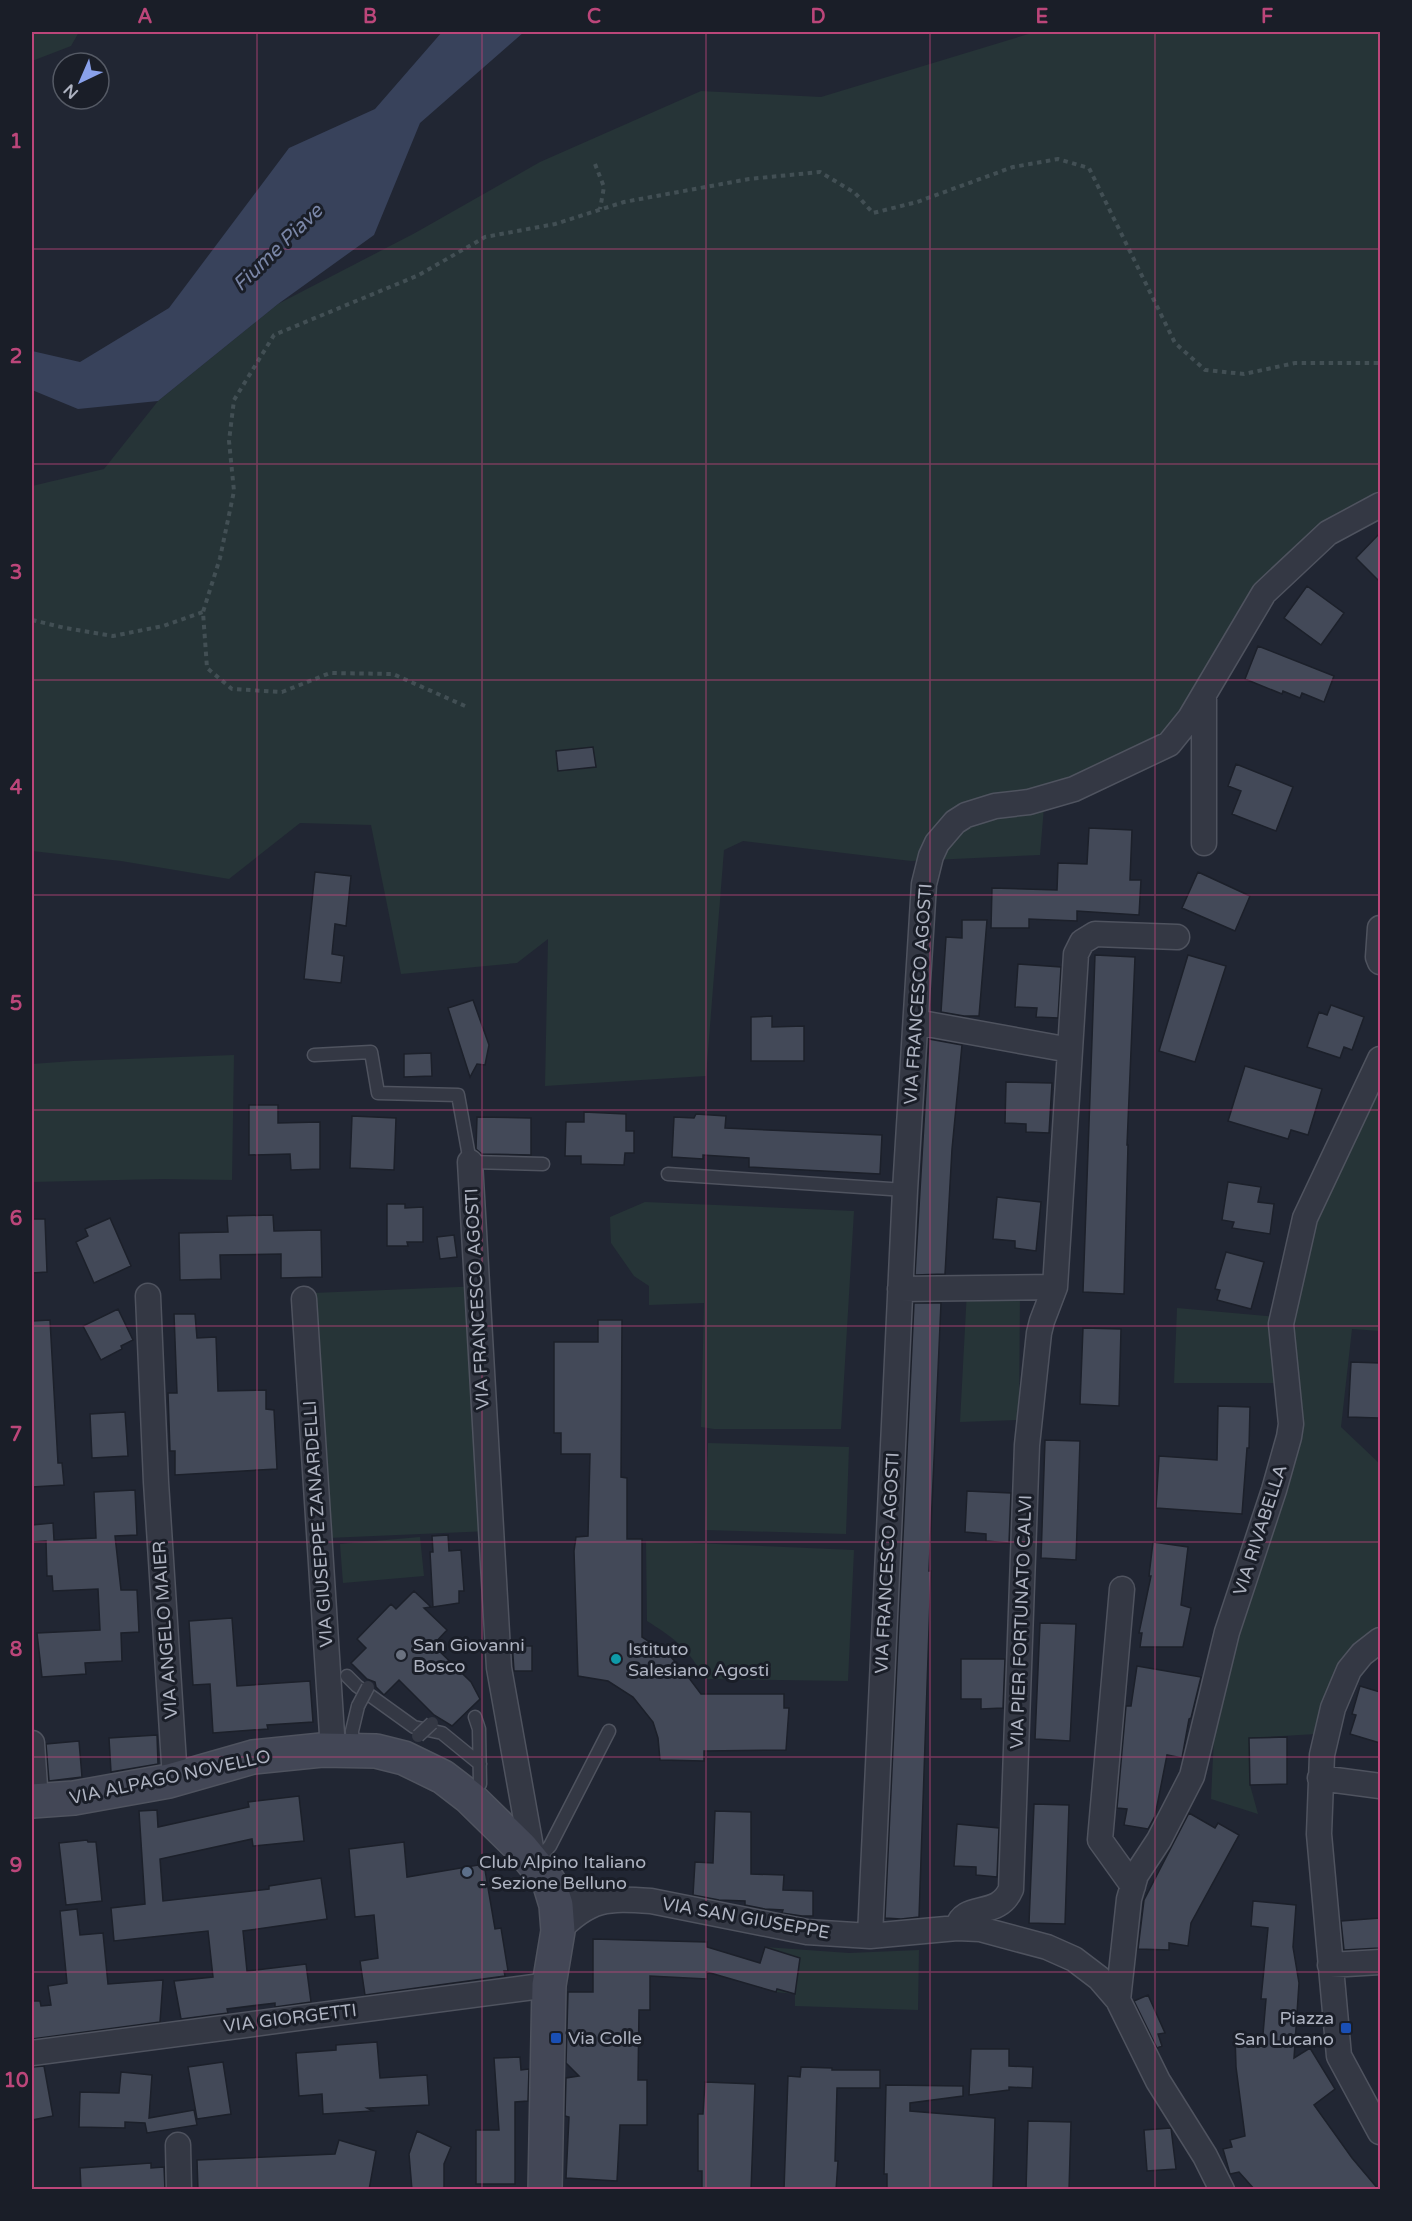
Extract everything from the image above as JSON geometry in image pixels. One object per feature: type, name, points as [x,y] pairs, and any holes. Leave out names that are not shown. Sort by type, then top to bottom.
[{"type":"street","name":"VIA FRANCESCO AGOSTI","points":[[870,1936],[905,1190],[924,884],[931,856],[937,843],[955,822],[981,809],[1029,802],[1074,789],[1169,744],[1190,718],[1264,593],[1328,533],[1375,507]]},
{"type":"street","points":[[1204,695],[1204,843]]},
{"type":"street","points":[[1380,928],[1378,957],[1380,962]]},
{"type":"street","name":"VIA PIER FORTUNATO CALVI","points":[[957,1928],[964,1916],[1005,1901],[1011,1889],[1027,1445],[1039,1333],[1055,1287],[1076,954],[1082,942],[1095,934],[1177,938]]},
{"type":"street","points":[[916,1022],[1070,1050]]},
{"type":"street","name":"VIA RIVABELLA","points":[[1118,2000],[1129,1899],[1136,1875],[1159,1840],[1192,1776],[1227,1632],[1289,1437],[1291,1424],[1281,1324],[1305,1218],[1380,1059]]},
{"type":"street","name":"VIA FRANCESCO AGOSTI","points":[[470,1162],[499,1668],[549,1895]]},
{"type":"street","points":[[900,1289],[1055,1287]]},
{"type":"street","name":"VIA ANGELO MAIER","points":[[148,1296],[156,1482],[175,1779]]},
{"type":"street","name":"VIA GIUSEPPE ZANARDELLI","points":[[304,1299],[377,1749]]},
{"type":"street","points":[[1122,1589],[1100,1840],[1133,1886]]},
{"type":"street","points":[[1380,1640],[1362,1654],[1349,1670],[1340,1688],[1327,1730],[1320,1778],[1319,1834],[1339,2056],[1380,2132]]},
{"type":"street","name":"VIA ALPAGO NOVELLO","points":[[32,1743],[34,1801],[74,1798],[175,1779],[253,1757],[377,1749]]},
{"type":"street","points":[[377,1749],[442,1778],[469,1797],[506,1831],[549,1895],[545,2190]]},
{"type":"street","points":[[1320,1778],[1380,1786]]},
{"type":"street","name":"VIA SAN GIUSEPPE","points":[[549,1895],[579,1911],[604,1900]]},
{"type":"street","name":"VIA SAN GIUSEPPE","points":[[549,1895],[651,1901],[804,1931],[870,1936],[957,1928],[980,1929],[1061,1953],[1088,1969],[1118,2000],[1158,2081],[1205,2156],[1222,2190]]},
{"type":"street","points":[[1330,1965],[1380,1962]]},
{"type":"street","name":"VIA GIORGETTI","points":[[32,2054],[549,1985]]},
{"type":"street","points":[[178,2145],[179,2190]]},
{"type":"lane","points":[[314,1054],[371,1053],[378,1093],[458,1095],[470,1162],[543,1164]]},
{"type":"lane","points":[[668,1174],[905,1190]]},
{"type":"lane","points":[[347,1676],[357,1686],[414,1727],[442,1733],[480,1764]]},
{"type":"lane","points":[[370,1685],[358,1706],[352,1731],[377,1749],[435,1721]]},
{"type":"lane","points":[[469,1797],[480,1784],[479,1729],[475,1717]]},
{"type":"lane","points":[[549,1895],[550,1846],[609,1731]]},
{"type":"path","points":[[465,706],[393,674],[330,673],[282,692],[232,689],[207,668],[203,612],[220,558],[234,491],[230,441],[234,400],[273,335],[419,275],[485,237],[555,224],[624,202],[749,179],[820,172],[855,193],[873,213],[917,202],[1013,167],[1058,159],[1089,168],[1175,343],[1205,370],[1244,374],[1295,363],[1380,363]]},
{"type":"path","points":[[595,164],[604,187],[600,209]]},
{"type":"path","points":[[32,620],[113,636],[162,626],[203,612]]},
{"type":"shaded area","points":[[32,32],[79,32],[71,46],[51,51],[51,54],[32,61]]},
{"type":"shaded area","points":[[1035,32],[1380,32],[1380,504],[1258,592],[1190,718],[1074,790],[1080,801],[1044,807],[1040,855],[911,861],[743,841],[724,850],[706,1076],[545,1086],[548,939],[517,963],[401,974],[371,825],[300,823],[229,879],[121,861],[32,851],[32,486],[104,469],[158,401],[278,304],[415,233],[540,162],[701,91],[821,97]]},
{"type":"shaded area","points":[[234,1055],[232,1180],[32,1182],[32,1064]]},
{"type":"shaded area","points":[[1380,1070],[1380,1331],[1352,1329],[1341,1427],[1380,1464],[1380,1650],[1338,1674],[1316,1734],[1250,1738],[1250,1785],[1258,1814],[1211,1799],[1214,1736],[1235,1624],[1264,1545],[1284,1383],[1174,1383],[1177,1308],[1288,1318],[1305,1250],[1333,1171]]},
{"type":"shaded area","points":[[645,1202],[854,1211],[841,1429],[714,1429],[701,1427],[704,1303],[649,1305],[649,1286],[634,1276],[611,1243],[610,1217]]},
{"type":"shaded area","points":[[482,1286],[490,1531],[328,1538],[313,1293]]},
{"type":"shaded area","points":[[967,1290],[1020,1291],[1019,1420],[960,1422]]},
{"type":"shaded area","points":[[708,1443],[849,1447],[846,1534],[705,1530]]},
{"type":"shaded area","points":[[420,1537],[424,1576],[343,1583],[340,1544]]},
{"type":"shaded area","points":[[646,1541],[854,1550],[848,1681],[703,1679],[687,1652],[647,1621]]},
{"type":"shaded area","points":[[765,1947],[849,1953],[919,1950],[918,2010],[795,2006],[795,1994],[776,1992],[716,1975],[723,1952],[760,1963]]},
{"type":"water","name":"Fiume Piave","points":[[442,32],[524,32],[420,123],[374,235],[278,304],[158,401],[78,409],[32,390],[32,351],[80,362],[169,308],[289,148],[375,109]]},
{"type":"building","points":[[1380,533],[1380,582],[1356,558]]},
{"type":"building","points":[[1307,586],[1344,613],[1321,645],[1284,618]]},
{"type":"building","points":[[1258,646],[1334,676],[1324,702],[1302,693],[1300,698],[1283,691],[1282,694],[1245,679]]},
{"type":"building","points":[[593,747],[596,767],[558,771],[556,751]]},
{"type":"building","points":[[1236,764],[1293,787],[1276,831],[1232,814],[1241,791],[1228,786]]},
{"type":"building","points":[[1089,828],[1132,830],[1130,880],[1141,880],[1139,915],[1077,911],[1077,921],[1029,919],[1029,928],[991,928],[992,888],[1057,890],[1058,863],[1087,864]]},
{"type":"building","points":[[315,872],[351,876],[346,926],[335,924],[332,954],[344,956],[341,983],[304,979]]},
{"type":"building","points":[[1198,872],[1250,896],[1235,931],[1182,908]]},
{"type":"building","points":[[962,920],[987,920],[979,1016],[941,1012],[946,937],[962,938]]},
{"type":"building","points":[[1095,955],[1135,957],[1127,1145],[1124,1294],[1083,1292]]},
{"type":"building","points":[[1188,955],[1226,966],[1195,1062],[1159,1051]]},
{"type":"building","points":[[1018,964],[1061,967],[1058,1018],[1036,1017],[1037,1008],[1015,1007]]},
{"type":"building","points":[[473,1000],[489,1045],[485,1065],[477,1064],[470,1077],[448,1008]]},
{"type":"building","points":[[1331,1005],[1364,1017],[1352,1050],[1344,1047],[1340,1058],[1307,1047],[1319,1012],[1327,1015]]},
{"type":"building","points":[[772,1016],[772,1027],[804,1026],[804,1061],[751,1061],[751,1017]]},
{"type":"building","points":[[929,1039],[962,1045],[952,1149],[945,1274],[915,1275]]},
{"type":"building","points":[[431,1053],[432,1076],[404,1077],[404,1054]]},
{"type":"building","points":[[1245,1066],[1322,1089],[1308,1135],[1291,1130],[1288,1139],[1228,1121]]},
{"type":"building","points":[[1006,1082],[1052,1083],[1049,1133],[1026,1132],[1026,1124],[1005,1123]]},
{"type":"building","points":[[249,1105],[278,1105],[278,1123],[320,1122],[320,1169],[291,1170],[290,1154],[249,1155]]},
{"type":"building","points":[[584,1112],[626,1114],[626,1131],[634,1131],[634,1153],[625,1153],[624,1165],[581,1164],[581,1156],[565,1156],[566,1122],[584,1122]]},
{"type":"building","points":[[696,1114],[726,1116],[725,1128],[882,1135],[880,1174],[749,1167],[749,1158],[703,1155],[703,1159],[672,1157],[674,1117],[694,1118]]},
{"type":"building","points":[[352,1116],[396,1118],[394,1170],[350,1168]]},
{"type":"building","points":[[477,1117],[531,1118],[531,1155],[482,1154],[476,1149]]},
{"type":"building","points":[[1228,1182],[1261,1187],[1258,1202],[1274,1204],[1270,1234],[1232,1228],[1234,1222],[1222,1220]]},
{"type":"building","points":[[997,1197],[1041,1202],[1036,1251],[1015,1248],[1015,1241],[993,1239]]},
{"type":"building","points":[[387,1204],[405,1204],[405,1208],[423,1207],[423,1242],[407,1242],[408,1246],[387,1246]]},
{"type":"building","points":[[273,1215],[274,1231],[321,1230],[322,1277],[281,1278],[281,1254],[220,1255],[221,1279],[180,1280],[179,1233],[228,1232],[227,1216]]},
{"type":"building","points":[[110,1218],[131,1266],[94,1283],[76,1242],[88,1236],[85,1229]]},
{"type":"building","points":[[32,1219],[45,1219],[47,1272],[32,1273]]},
{"type":"building","points":[[454,1235],[457,1257],[440,1259],[437,1237]]},
{"type":"building","points":[[1226,1252],[1264,1262],[1251,1309],[1217,1300],[1220,1290],[1215,1289]]},
{"type":"building","points":[[914,1303],[941,1303],[929,1571],[931,1571],[919,1917],[901,1919],[885,1918]]},
{"type":"building","points":[[118,1309],[133,1340],[121,1346],[122,1349],[101,1360],[83,1326]]},
{"type":"building","points":[[174,1314],[195,1314],[197,1338],[216,1337],[218,1391],[266,1390],[266,1409],[274,1410],[277,1469],[175,1475],[175,1451],[170,1451],[168,1393],[177,1393]]},
{"type":"building","points":[[50,1320],[58,1463],[62,1463],[64,1485],[32,1487],[32,1321]]},
{"type":"building","points":[[598,1320],[622,1320],[621,1477],[627,1478],[627,1539],[642,1539],[642,1637],[668,1654],[701,1694],[784,1694],[784,1708],[789,1708],[786,1750],[704,1751],[704,1761],[660,1760],[658,1738],[653,1722],[633,1697],[608,1681],[578,1676],[574,1551],[576,1537],[588,1536],[590,1454],[561,1454],[561,1433],[554,1433],[554,1342],[598,1342]]},
{"type":"building","points":[[1083,1328],[1121,1329],[1119,1406],[1080,1404]]},
{"type":"building","points":[[1351,1362],[1380,1363],[1379,1418],[1348,1417]]},
{"type":"building","points":[[1218,1406],[1250,1407],[1249,1448],[1247,1448],[1242,1514],[1156,1508],[1159,1456],[1217,1460]]},
{"type":"building","points":[[125,1412],[128,1456],[92,1458],[90,1414]]},
{"type":"building","points":[[1045,1440],[1080,1441],[1076,1560],[1041,1558]]},
{"type":"building","points":[[135,1490],[137,1535],[115,1536],[121,1590],[137,1590],[139,1632],[121,1633],[122,1661],[85,1663],[86,1674],[42,1677],[37,1633],[100,1630],[98,1589],[53,1591],[52,1576],[47,1576],[46,1541],[32,1542],[32,1525],[53,1523],[54,1540],[96,1538],[94,1492]]},
{"type":"building","points":[[967,1491],[1011,1493],[1009,1543],[986,1541],[986,1534],[965,1532]]},
{"type":"building","points":[[448,1535],[449,1551],[461,1550],[464,1591],[459,1591],[459,1603],[433,1607],[430,1552],[433,1552],[432,1536]]},
{"type":"building","points":[[1153,1542],[1188,1547],[1181,1605],[1191,1608],[1183,1647],[1140,1647],[1142,1633],[1139,1633],[1151,1576],[1149,1576]]},
{"type":"building","name":"San Giovanni Bosco","points":[[414,1591],[431,1607],[424,1608],[447,1630],[433,1645],[471,1682],[480,1699],[452,1726],[434,1715],[399,1680],[384,1695],[376,1687],[375,1682],[367,1679],[351,1663],[366,1648],[357,1639],[391,1604],[396,1609]]},
{"type":"building","points":[[232,1618],[237,1686],[310,1681],[313,1722],[267,1725],[268,1729],[213,1733],[210,1684],[193,1685],[189,1621]]},
{"type":"building","points":[[1040,1623],[1076,1624],[1070,1741],[1035,1739]]},
{"type":"building","points":[[512,1641],[519,1641],[519,1646],[532,1646],[532,1671],[514,1671]]},
{"type":"building","points":[[961,1659],[1005,1659],[1003,1708],[981,1709],[981,1699],[961,1699]]},
{"type":"building","points":[[1137,1666],[1201,1677],[1189,1719],[1182,1758],[1167,1755],[1155,1816],[1148,1829],[1124,1825],[1127,1809],[1117,1808],[1126,1706],[1131,1706]]},
{"type":"building","points":[[1360,1686],[1380,1692],[1380,1743],[1350,1734],[1356,1715],[1352,1714]]},
{"type":"building","points":[[157,1735],[158,1764],[111,1772],[109,1738]]},
{"type":"building","points":[[1287,1737],[1287,1784],[1250,1785],[1249,1738]]},
{"type":"building","points":[[79,1741],[82,1777],[49,1781],[46,1744]]},
{"type":"building","points":[[299,1796],[304,1841],[253,1846],[252,1839],[160,1859],[163,1901],[269,1889],[269,1886],[321,1878],[327,1919],[243,1931],[247,1971],[306,1964],[311,2002],[275,2007],[275,2003],[227,2009],[228,2013],[181,2019],[174,1981],[213,1977],[208,1931],[114,1941],[111,1908],[145,1904],[139,1811],[157,1810],[158,1827],[249,1807],[248,1802]]},
{"type":"building","points":[[1034,1804],[1069,1805],[1065,1924],[1029,1923]]},
{"type":"building","points":[[715,1811],[751,1812],[751,1874],[784,1875],[783,1890],[813,1891],[813,1916],[782,1913],[783,1910],[745,1905],[745,1901],[719,1900],[693,1895],[695,1862],[713,1863]]},
{"type":"building","points":[[1189,1813],[1215,1828],[1218,1823],[1239,1835],[1191,1923],[1188,1946],[1169,1943],[1169,1950],[1138,1949],[1144,1900]]},
{"type":"building","points":[[957,1824],[999,1828],[997,1877],[976,1875],[976,1867],[954,1866]]},
{"type":"building","points":[[87,1840],[96,1842],[102,1901],[66,1905],[59,1843]]},
{"type":"building","points":[[404,1842],[407,1877],[484,1864],[495,1929],[501,1928],[508,1971],[504,1971],[505,1976],[365,1995],[360,1961],[378,1958],[374,1915],[355,1917],[349,1849]]},
{"type":"building","points":[[1253,1901],[1296,1905],[1293,1947],[1299,1983],[1294,2058],[1310,2048],[1335,2089],[1314,2105],[1352,2158],[1379,2190],[1255,2190],[1239,2172],[1230,2174],[1223,2149],[1232,2147],[1230,2140],[1245,2136],[1236,2067],[1235,2035],[1262,2046],[1266,1999],[1261,1999],[1268,1928],[1251,1926]]},
{"type":"building","points":[[77,1909],[80,1935],[103,1933],[108,1984],[163,1980],[160,2022],[32,2039],[32,2001],[40,2001],[41,2006],[51,2005],[48,1986],[67,1983],[60,1911]]},
{"type":"building","points":[[1380,1918],[1380,1948],[1344,1950],[1341,1921]]},
{"type":"building","points":[[593,1939],[707,1942],[707,1947],[760,1963],[765,1947],[800,1958],[795,1994],[777,1989],[776,1992],[707,1972],[707,1979],[650,1976],[650,2010],[639,2010],[638,2080],[647,2080],[647,2125],[620,2125],[617,2181],[566,2178],[569,2117],[565,2116],[566,2078],[579,2076],[566,2063],[568,1992],[593,1992]]},
{"type":"building","points":[[1148,1995],[1165,2033],[1158,2034],[1162,2046],[1157,2048],[1134,2001]]},
{"type":"building","points":[[377,2042],[380,2078],[427,2075],[429,2105],[367,2108],[373,2111],[323,2114],[322,2094],[299,2096],[296,2053],[336,2050],[336,2045]]},
{"type":"building","points":[[971,2049],[1009,2049],[1009,2066],[1033,2067],[1032,2088],[1009,2087],[1009,2090],[969,2095]]},
{"type":"building","points":[[520,2057],[521,2070],[529,2069],[528,2101],[515,2102],[515,2184],[476,2184],[476,2130],[499,2130],[494,2058]]},
{"type":"building","points":[[223,2062],[231,2114],[197,2119],[188,2067]]},
{"type":"building","points":[[44,2066],[53,2116],[32,2120],[32,2067]]},
{"type":"building","points":[[801,2067],[832,2068],[832,2070],[880,2070],[880,2088],[837,2088],[836,2190],[784,2190],[788,2076],[800,2077]]},
{"type":"building","points":[[121,2072],[152,2075],[149,2118],[194,2110],[197,2125],[147,2133],[145,2123],[125,2122],[125,2128],[79,2127],[80,2092],[119,2093]]},
{"type":"building","points":[[705,2082],[755,2084],[751,2190],[702,2190],[702,2171],[698,2171],[698,2114],[703,2114]]},
{"type":"building","points":[[886,2085],[963,2086],[963,2096],[910,2103],[910,2111],[995,2118],[993,2190],[887,2190],[887,2174],[884,2174]]},
{"type":"building","points":[[1028,2121],[1071,2122],[1069,2190],[1026,2190]]},
{"type":"building","points":[[1171,2128],[1176,2169],[1147,2171],[1144,2130]]},
{"type":"building","points":[[417,2131],[451,2147],[444,2164],[444,2190],[412,2190],[409,2154]]},
{"type":"building","points":[[339,2140],[376,2151],[369,2190],[198,2190],[197,2160],[335,2154]]},
{"type":"building","points":[[151,2163],[151,2168],[164,2167],[165,2190],[81,2190],[80,2168]]},
{"type":"place","name":"San Giovanni Bosco","points":[[401,1655]]},
{"type":"place","name":"Istituto Salesiano Agosti","points":[[616,1659]]},
{"type":"place","name":"Club Alpino Italiano - Sezione Belluno","points":[[467,1872]]},
{"type":"place","name":"Piazza San Lucano","points":[[1346,2028]]},
{"type":"place","name":"Via Colle","points":[[556,2038]]}]
